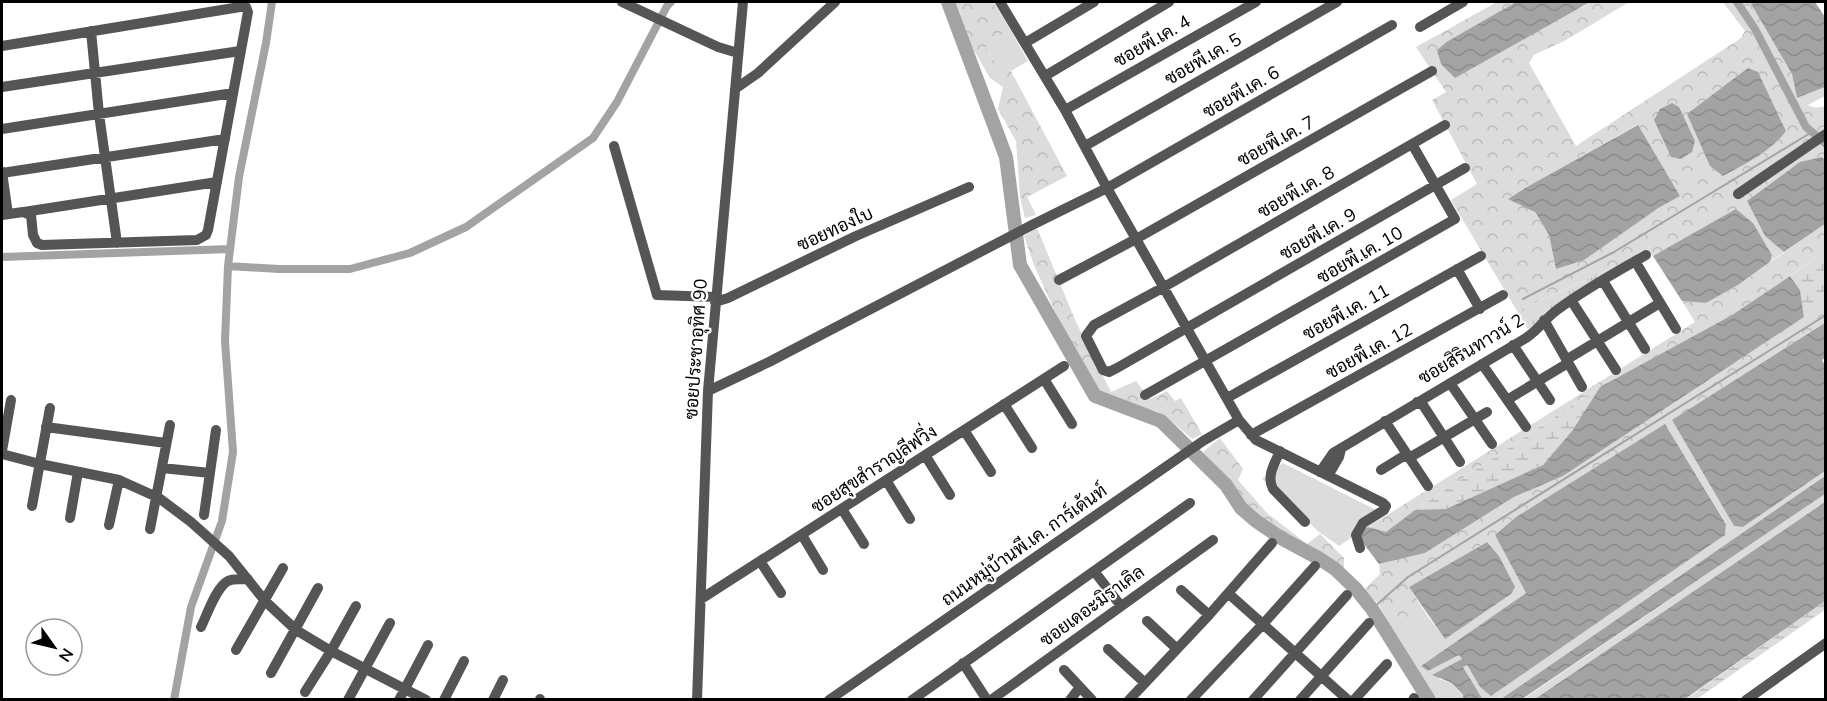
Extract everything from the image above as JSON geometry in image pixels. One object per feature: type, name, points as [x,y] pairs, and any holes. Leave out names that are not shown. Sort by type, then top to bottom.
[{"type":"street","points":[[622,2],[718,47],[738,53]]},
{"type":"street","name":"ซอยประชาอุทิศ 90","points":[[697,699],[708,391],[743,2]]},
{"type":"street","points":[[735,89],[758,73],[835,2]]},
{"type":"street","points":[[1013,2],[1001,5],[1065,110],[1239,420],[1256,440],[1386,506],[1384,510],[1363,523],[1358,531],[1356,539],[1360,548]]},
{"type":"street","points":[[1025,43],[1094,2]]},
{"type":"street","points":[[1045,76],[1169,2]]},
{"type":"street","name":"ซอยพี.เค. 4","points":[[1065,110],[1256,2]]},
{"type":"street","name":"ซอยพี.เค. 5","points":[[1085,146],[1337,2]]},
{"type":"street","points":[[1420,27],[1444,6],[1463,2]]},
{"type":"street","points":[[2,46],[240,7],[246,8],[248,12],[206,235],[201,238],[42,246],[37,243],[33,235],[31,215],[23,212]]},
{"type":"street","name":"ซอยพี.เค. 6","points":[[1107,188],[1392,25]]},
{"type":"street","points":[[91,31],[99,114],[117,243]]},
{"type":"street","points":[[2,87],[240,51]]},
{"type":"street","name":"ซอยพี.เค. 7","points":[[1059,280],[1432,71]]},
{"type":"street","points":[[2,129],[233,93]]},
{"type":"street","name":"ซอยพี.เค. 8","points":[[1187,328],[1109,372],[1104,370],[1099,363],[1086,336],[1094,325],[1445,125]]},
{"type":"street","points":[[1738,194],[1825,134]]},
{"type":"street","points":[[217,182],[5,214],[2,173],[225,139]]},
{"type":"street","name":"ซอยพี.เค. 10","points":[[1206,361],[1455,219],[1412,144]]},
{"type":"street","points":[[614,146],[657,296],[716,300]]},
{"type":"street","name":"ซอยพี.เค. 9","points":[[1187,328],[1465,168]]},
{"type":"street","name":"ซอยทองใบ","points":[[716,300],[728,298],[925,205],[969,187]]},
{"type":"street","points":[[708,391],[769,362],[1107,188]]},
{"type":"street","name":"ซอยสิรินทาวน์ 2","points":[[1324,474],[1333,453],[1531,334],[1544,320],[1571,300],[1646,255]]},
{"type":"street","name":"ซอยพี.เค. 11","points":[[1227,398],[1481,256]]},
{"type":"street","points":[[1635,261],[1676,329]]},
{"type":"street","points":[[1458,269],[1480,309]]},
{"type":"street","points":[[1603,281],[1645,349]]},
{"type":"street","name":"ซอยพี.เค. 12","points":[[1251,435],[1503,296]]},
{"type":"street","points":[[1571,300],[1616,370]]},
{"type":"street","points":[[1507,400],[1660,303]]},
{"type":"street","points":[[1544,320],[1582,387]]},
{"type":"street","points":[[1513,345],[1550,400]]},
{"type":"street","points":[[1145,395],[1206,361]]},
{"type":"street","points":[[1482,364],[1526,427]]},
{"type":"street","name":"ซอยสุขสำราญลีฟวิ่ง","points":[[701,599],[1064,366]]},
{"type":"street","points":[[1044,379],[1072,424]]},
{"type":"street","points":[[1450,383],[1491,444]]},
{"type":"street","points":[[11,400],[2,452],[39,465],[119,480],[156,497],[191,522],[229,556],[265,601],[296,630],[366,669],[401,694],[426,699]]},
{"type":"street","points":[[1418,402],[1423,405],[1460,462]]},
{"type":"street","points":[[1004,404],[1032,448]]},
{"type":"street","points":[[32,506],[50,408]]},
{"type":"street","points":[[1381,470],[1444,438],[1487,412]]},
{"type":"street","name":"ถนนหมู่บ้านพี.เค. การ์เด้นท์","points":[[829,699],[1203,441],[1239,420]]},
{"type":"street","points":[[1386,421],[1428,486]]},
{"type":"street","points":[[150,529],[170,425]]},
{"type":"street","points":[[46,427],[166,443]]},
{"type":"street","points":[[204,515],[216,430]]},
{"type":"street","points":[[964,430],[991,472]]},
{"type":"street","points":[[1280,451],[1271,473],[1270,483],[1305,522]]},
{"type":"street","points":[[925,455],[950,495]]},
{"type":"street","points":[[162,468],[210,473]]},
{"type":"street","points":[[70,518],[78,472]]},
{"type":"street","points":[[109,525],[119,480]]},
{"type":"street","points":[[886,480],[910,519]]},
{"type":"street","points":[[912,699],[1191,503]]},
{"type":"street","points":[[842,508],[864,544]]},
{"type":"street","points":[[802,535],[823,570]]},
{"type":"street","name":"ซอยเดอะมิราเคิล","points":[[991,699],[1212,540]]},
{"type":"street","points":[[1129,699],[1229,594],[1272,543]]},
{"type":"street","points":[[760,561],[781,593]]},
{"type":"street","points":[[1191,699],[1315,566]]},
{"type":"street","points":[[236,650],[283,568]]},
{"type":"street","points":[[1094,571],[1121,606]]},
{"type":"street","points":[[201,627],[220,588],[232,580],[248,579]]},
{"type":"street","points":[[271,673],[318,588]]},
{"type":"street","points":[[1181,590],[1209,615]]},
{"type":"street","points":[[1229,594],[1348,699]]},
{"type":"street","points":[[1253,699],[1347,596]]},
{"type":"street","points":[[305,692],[356,606]]},
{"type":"street","points":[[1147,621],[1177,650]]},
{"type":"street","points":[[348,699],[390,623]]},
{"type":"street","points":[[1300,699],[1369,623]]},
{"type":"street","points":[[1746,699],[1826,643]]},
{"type":"street","points":[[401,694],[428,645]]},
{"type":"street","points":[[1108,649],[1144,683]]},
{"type":"street","points":[[444,699],[464,662]]},
{"type":"street","points":[[963,663],[991,699]]},
{"type":"street","points":[[1354,699],[1387,664]]},
{"type":"street","points":[[1064,670],[1092,699]]},
{"type":"street","points":[[493,699],[503,680]]},
{"type":"street","points":[[1070,699],[1080,687]]},
{"type":"green space","points":[[956,2],[993,2],[1010,29],[986,47],[996,64],[1011,71],[1067,176],[1027,197],[1036,215],[1025,218],[1020,197],[1016,141],[998,109],[1003,87],[990,78],[972,47]]},
{"type":"green space","points":[[1497,2],[1516,2],[1448,41],[1583,7],[1590,2],[1629,2],[1566,40],[1534,55],[1529,63],[1576,146],[1741,38],[1745,31],[1723,2],[1750,2],[1792,74],[1797,98],[1813,107],[1825,106],[1825,160],[1822,157],[1800,163],[1727,216],[1653,256],[1649,251],[1517,311],[1451,200],[1477,184],[1432,100],[1446,92],[1416,47]],"holes":[[[1758,72],[1786,131],[1765,151],[1723,176]],[[1637,125],[1680,196],[1556,269],[1549,235],[1534,211],[1509,198]]]},
{"type":"green space","points":[[1010,29],[1028,61],[1011,71],[996,64],[986,47]]},
{"type":"green space","points":[[1825,87],[1825,96],[1808,105],[1797,98]]},
{"type":"green space","points":[[1747,201],[1765,236],[1784,252],[1770,262],[1772,255],[1753,223],[1736,209]]},
{"type":"green space","points":[[1825,224],[1825,252],[1732,315],[1600,387],[1415,510],[1386,533],[1368,527],[1695,322],[1682,301],[1706,303],[1738,285]]},
{"type":"green space","points":[[1037,228],[1076,322],[1111,392],[1136,381],[1150,399],[1167,391],[1175,401],[1181,398],[1202,434],[1192,439],[1168,418],[1156,411],[1114,399],[1100,391],[1083,369],[1034,265],[1024,236]]},
{"type":"green space","points":[[1825,252],[1825,303],[1804,317],[1800,290],[1790,276]]},
{"type":"green space","points":[[1623,263],[1528,329],[1517,311]]},
{"type":"green space","points":[[1825,303],[1825,323],[1814,332],[1516,517],[1487,542],[1409,587],[1428,617],[1396,638],[1378,603],[1363,591],[1380,574],[1379,564],[1425,553],[1514,497],[1563,476]]},
{"type":"green space","points":[[1600,387],[1572,431],[1543,465],[1446,510],[1415,510]]},
{"type":"green space","points":[[1672,420],[1734,526],[1743,527],[1825,471],[1825,476],[1501,699],[1480,699],[1482,698],[1463,667],[1466,664],[1480,687],[1491,696],[1725,535],[1726,523],[1665,424]]},
{"type":"green space","points":[[1220,438],[1243,469],[1238,480],[1267,513],[1307,544],[1320,534],[1344,558],[1344,571],[1268,527],[1240,500],[1229,480],[1203,452]]},
{"type":"green space","points":[[1283,463],[1386,515],[1339,546],[1319,532],[1262,479]]},
{"type":"green space","points":[[1825,494],[1825,502],[1535,699],[1522,700]]},
{"type":"green space","points":[[1495,535],[1526,593],[1421,666],[1428,671],[1459,655],[1462,659],[1439,679],[1452,683],[1463,699],[1437,699],[1412,668],[1396,638],[1428,617],[1445,638],[1499,556],[1487,542]]},
{"type":"green space","points":[[1825,601],[1825,610],[1697,699],[1685,700]]},
{"type":"water","points":[[1516,2],[1590,2],[1455,78],[1441,64],[1437,50],[1448,41]]},
{"type":"water","points":[[1750,2],[1815,2],[1825,17],[1825,87],[1797,98],[1792,74]]},
{"type":"water","points":[[1748,68],[1758,72],[1786,131],[1765,151],[1723,176],[1710,166],[1687,114]]},
{"type":"water","points":[[1672,103],[1679,107],[1695,141],[1692,152],[1681,159],[1671,157],[1654,120],[1660,109]]},
{"type":"water","points":[[1638,125],[1680,196],[1657,209],[1584,260],[1556,269],[1549,235],[1535,212],[1508,199]]},
{"type":"water","points":[[1822,157],[1825,160],[1825,224],[1784,252],[1765,236],[1747,201],[1800,162]]},
{"type":"water","points":[[1736,209],[1753,223],[1772,255],[1770,262],[1738,285],[1706,303],[1682,301],[1653,256]]},
{"type":"water","points":[[1790,276],[1800,290],[1804,317],[1563,476],[1514,497],[1425,553],[1379,564],[1357,535],[1368,527],[1386,532],[1415,510],[1446,509],[1543,465],[1572,431],[1600,387],[1732,315]]},
{"type":"water","points":[[1825,323],[1825,358],[1822,360],[1826,367],[1825,471],[1743,527],[1734,526],[1672,420]]},
{"type":"water","points":[[1665,424],[1726,524],[1725,535],[1491,696],[1480,687],[1467,665],[1463,667],[1482,698],[1480,699],[1463,699],[1463,695],[1452,683],[1432,675],[1462,659],[1459,655],[1428,671],[1421,666],[1526,593],[1495,535],[1516,517]]},
{"type":"water","points":[[1825,476],[1825,494],[1522,699],[1501,699]]},
{"type":"water","points":[[1825,502],[1825,601],[1685,699],[1535,699]]},
{"type":"water","points":[[1487,542],[1499,556],[1515,587],[1511,594],[1445,639],[1409,587]]},
{"type":"waterway","points":[[174,700],[191,607],[222,521],[233,452],[225,341],[228,266],[239,177],[272,2]]},
{"type":"waterway","points":[[228,266],[350,269],[410,253],[466,227],[593,138],[617,102],[671,2]]},
{"type":"waterway","points":[[948,2],[1006,157],[1020,265],[1095,396],[1161,421],[1226,485],[1241,508],[1256,521],[1335,569],[1356,589],[1372,609],[1429,700]]},
{"type":"waterway","points":[[1737,2],[1755,29],[1806,127],[1826,144]]},
{"type":"waterway","points":[[1523,299],[1614,252],[1812,132]]},
{"type":"waterway","points":[[2,257],[230,249]]},
{"type":"waterway","points":[[1372,609],[1408,577],[1826,315]]}]
